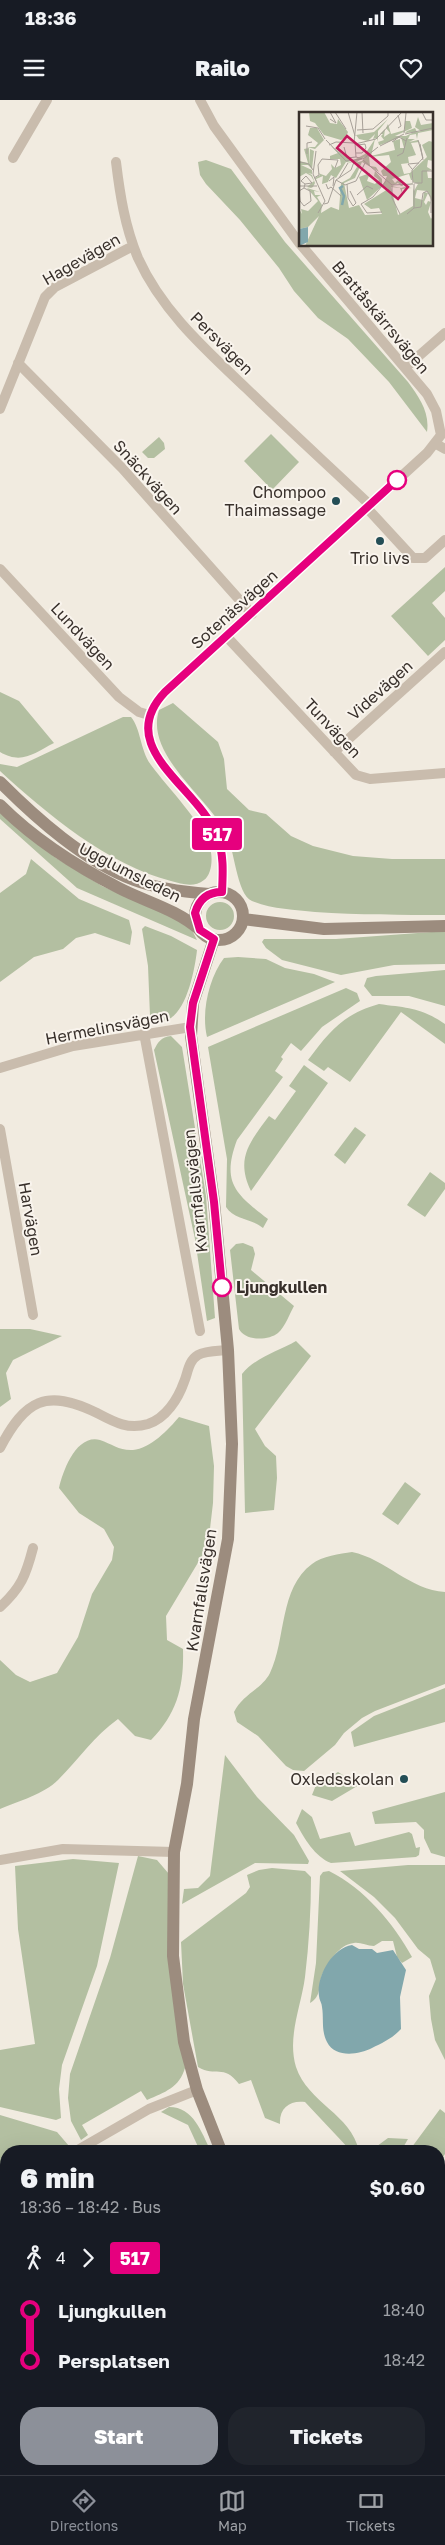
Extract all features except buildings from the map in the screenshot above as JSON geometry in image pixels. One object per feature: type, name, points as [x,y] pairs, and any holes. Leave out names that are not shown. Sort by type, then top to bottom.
[{"type":"street","points":[[13,158],[47,100]]},
{"type":"street","name":"Brattåskärrsvägen","points":[[200,100],[214,126],[299,243]]},
{"type":"street","name":"Persvägen","points":[[116,162],[121,202],[133,246],[155,289],[186,330],[368,507],[414,558],[425,558],[445,540]]},
{"type":"street","name":"Hagevägen","points":[[0,409],[40,306],[49,292],[133,246]]},
{"type":"street","name":"Brattåskärrsvägen","points":[[302,246],[440,410]]},
{"type":"street","points":[[405,368],[445,333]]},
{"type":"street","name":"Snäckvägen","points":[[18,363],[122,468],[252,614]]},
{"type":"street","name":"Sotenäsvägen","points":[[149,715],[165,692],[368,507],[440,446],[440,410]]},
{"type":"street","name":"Lundvägen","points":[[0,569],[119,697],[131,707],[149,715]]},
{"type":"street","name":"Tunvägen","points":[[226,636],[352,771],[370,779],[445,773]]},
{"type":"street","name":"Videvägen","points":[[334,752],[445,652]]},
{"type":"street","points":[[149,715],[147,729],[152,750],[208,819],[217,834],[223,866],[215,893],[230,894],[239,902],[243,919],[235,934],[223,940],[214,939]]},
{"type":"street","name":"Ugglumsleden","points":[[0,782],[40,821],[108,867],[134,880],[157,887],[215,893]]},
{"type":"street","name":"Ugglumsleden","points":[[0,805],[33,834],[68,859],[120,888],[180,915],[214,939]]},
{"type":"street","name":"Ugglumsleden","points":[[200,930],[195,919],[197,907],[215,893]]},
{"type":"street","points":[[243,919],[324,929],[445,926]]},
{"type":"street","name":"Kvarnfallsvägen","points":[[214,939],[193,1003],[190,1027],[214,1202],[228,1350],[232,1444],[228,1540],[194,1719],[187,1784],[174,1852],[172,1956],[184,2042],[197,2090],[219,2145]]},
{"type":"street","name":"Hermelinsvägen","points":[[0,1068],[60,1049],[144,1033],[190,1027]]},
{"type":"street","points":[[144,1033],[200,1331]]},
{"type":"street","name":"Harvägen","points":[[0,1130],[33,1314]]},
{"type":"street","points":[[0,1448],[19,1416],[32,1406],[48,1401],[69,1401],[123,1426],[131,1427],[152,1422],[173,1405],[194,1358],[203,1353],[228,1350]]},
{"type":"street","points":[[0,1607],[13,1595],[25,1577],[33,1548]]},
{"type":"street","points":[[0,1860],[62,1849],[174,1852]]},
{"type":"street","points":[[86,2145],[149,2109],[197,2090]]},
{"type":"green space","points":[[206,160],[231,169],[285,242],[408,382],[420,399],[425,411],[427,432],[389,382],[348,339],[318,318],[294,291],[279,268],[240,220],[206,184],[200,175],[198,162]]},
{"type":"green space","points":[[271,434],[299,462],[272,490],[244,461]]},
{"type":"green space","points":[[159,437],[164,443],[165,449],[154,458],[148,458],[142,452]]},
{"type":"green space","points":[[445,567],[445,591],[432,603],[445,618],[445,640],[428,656],[391,616]]},
{"type":"green space","points":[[0,692],[19,701],[54,743],[34,754],[21,758],[8,756],[0,752]]},
{"type":"green space","points":[[173,703],[218,742],[224,759],[227,789],[249,810],[266,814],[291,836],[313,846],[353,856],[392,859],[445,859],[445,915],[315,912],[291,910],[252,901],[242,890],[225,831],[216,817],[179,774],[168,758],[161,742],[157,726],[159,710]]},
{"type":"green space","points":[[123,717],[131,717],[137,727],[147,759],[206,838],[211,852],[211,866],[207,877],[196,884],[184,884],[147,873],[102,851],[58,820],[0,771],[0,764],[17,767]]},
{"type":"green space","points":[[0,813],[56,858],[102,886],[183,922],[191,928],[197,940],[77,888],[0,819]]},
{"type":"green space","points":[[31,859],[79,899],[129,920],[132,932],[130,945],[95,933],[76,938],[63,949],[34,957],[0,982],[0,893],[26,874]]},
{"type":"green space","points":[[220,902],[230,906],[234,916],[230,926],[220,930],[210,926],[206,916],[210,906]]},
{"type":"green space","points":[[145,926],[171,936],[197,950],[192,978],[181,1007],[169,1019],[157,1022],[150,1016],[148,966],[142,929]]},
{"type":"green space","points":[[445,931],[445,964],[394,965],[341,975],[282,960],[266,948],[262,942],[264,939],[336,939]]},
{"type":"green space","points":[[224,958],[266,959],[285,968],[314,974],[335,982],[207,1037],[205,1017],[210,985]]},
{"type":"green space","points":[[445,970],[445,1006],[409,996],[372,996],[364,986],[367,978],[376,976]]},
{"type":"green space","points":[[346,988],[357,993],[360,1001],[322,1027],[301,1051],[291,1043],[281,1057],[283,1059],[275,1071],[283,1077],[237,1140],[232,1155],[231,1177],[240,1194],[247,1202],[268,1219],[263,1228],[238,1217],[226,1207],[227,1159],[208,1047]]},
{"type":"green space","points":[[379,1004],[413,1009],[436,1018],[445,1024],[445,1044],[401,1012],[350,1082],[328,1067],[324,1071],[308,1060],[323,1040],[338,1025],[356,1013]]},
{"type":"green space","points":[[171,1036],[182,1047],[206,1196],[215,1318],[207,1321],[195,1239],[154,1050],[160,1040]]},
{"type":"green space","points":[[304,1065],[328,1083],[251,1191],[244,1169],[247,1151],[269,1116],[275,1120],[296,1091],[289,1086]]},
{"type":"green space","points":[[355,1127],[366,1135],[345,1164],[334,1155]]},
{"type":"green space","points":[[430,1172],[445,1183],[445,1189],[425,1217],[407,1205]]},
{"type":"green space","points":[[243,1243],[253,1247],[255,1254],[251,1270],[294,1306],[281,1330],[274,1336],[251,1338],[239,1329],[230,1250],[236,1244]]},
{"type":"green space","points":[[0,1329],[30,1329],[62,1336],[13,1360],[6,1373],[11,1399],[0,1407]]},
{"type":"green space","points":[[296,1341],[311,1356],[255,1429],[265,1446],[276,1456],[277,1478],[274,1510],[245,1513],[242,1374],[260,1359]]},
{"type":"green space","points":[[179,1417],[209,1426],[214,1466],[213,1503],[208,1546],[166,1616],[167,1640],[183,1649],[182,1675],[178,1698],[173,1709],[168,1719],[151,1740],[135,1736],[118,1719],[101,1733],[52,1785],[31,1797],[0,1809],[0,1660],[16,1675],[30,1682],[57,1673],[78,1637],[92,1594],[112,1560],[114,1547],[104,1529],[79,1513],[59,1488],[67,1464],[78,1448],[92,1440],[100,1440],[128,1450],[139,1449],[165,1432]]},
{"type":"green space","points":[[405,1482],[421,1494],[398,1525],[382,1514]]},
{"type":"green space","points":[[352,1552],[376,1561],[420,1586],[445,1592],[445,1684],[375,1711],[362,1718],[344,1733],[335,1745],[304,1771],[293,1770],[286,1766],[258,1736],[237,1722],[234,1712],[242,1701],[267,1679],[270,1673],[279,1645],[288,1600],[301,1574],[321,1559]]},
{"type":"green space","points":[[445,1688],[445,1722],[354,1747],[351,1732],[374,1716]]},
{"type":"green space","points":[[225,1755],[257,1797],[294,1835],[309,1861],[308,1864],[255,1863],[182,1904],[184,1889],[198,1888],[210,1876]]},
{"type":"green space","points":[[338,1772],[359,1785],[332,1801],[312,1795],[316,1785]]},
{"type":"green space","points":[[445,1792],[445,1857],[431,1853],[424,1838],[424,1830],[416,1822],[375,1824],[372,1812]]},
{"type":"green space","points":[[302,1809],[312,1817],[320,1839],[350,1832],[355,1846],[409,1832],[412,1834],[416,1848],[420,1847],[419,1855],[416,1857],[331,1863],[315,1852],[296,1823]]},
{"type":"green space","points":[[138,1856],[157,1860],[169,1874],[185,2068],[175,2085],[165,2092],[147,2100],[141,2091],[82,2125],[88,2135],[81,2140],[71,2121],[68,2098],[70,2074],[110,1958]]},
{"type":"green space","points":[[73,1859],[119,1863],[97,1966],[62,2065],[59,2089],[61,2118],[56,2120],[0,2107],[0,2050],[35,2044],[18,1929],[15,1866]]},
{"type":"green space","points":[[408,1865],[445,1865],[445,2060],[435,2040],[431,2019],[429,1996],[436,1979],[430,1959],[418,1949],[395,1918],[374,1897],[340,1871]]},
{"type":"green space","points":[[272,1868],[305,1871],[311,1877],[310,1927],[303,1988],[294,2033],[294,2056],[296,2067],[302,2079],[319,2100],[347,2127],[357,2145],[345,2145],[305,2102],[295,2102],[286,2106],[281,2114],[280,2124],[265,2118],[251,2080],[239,2084],[224,2072],[204,2070],[198,2067],[183,1984],[181,1942],[246,1893],[250,1887],[247,1875],[259,1870]]},
{"type":"green space","points":[[329,1871],[354,1887],[377,1908],[396,1932],[412,1957],[402,1963],[397,1957],[393,1941],[382,1941],[374,1946],[356,1943],[349,1944],[339,1950],[331,1960],[322,1975],[318,1994],[310,2003],[316,1963],[320,1876],[323,1872]]},
{"type":"green space","points":[[169,2107],[185,2111],[196,2122],[208,2145],[197,2145],[188,2125],[161,2112]]},
{"type":"green space","points":[[440,2109],[445,2113],[445,2145],[413,2145]]},
{"type":"green space","points":[[0,2115],[57,2132],[68,2145],[0,2145]]},
{"type":"green space","points":[[388,2138],[408,2139],[404,2145],[378,2145]]},
{"type":"water","points":[[352,1945],[359,1949],[372,1949],[377,1953],[393,1950],[406,1970],[400,1997],[401,2029],[391,2038],[372,2048],[347,2054],[335,2051],[325,2038],[319,1988],[323,1972],[332,1957],[345,1947]]},
{"type":"bus line","name":"517","points":[[222,1287],[214,1202],[190,1027],[193,1003],[214,939],[200,930],[195,919],[195,913],[204,897],[209,894],[222,892],[222,852],[217,834],[208,819],[152,750],[147,722],[152,707],[158,698],[397,480]]},
{"type":"place","name":"Chompoo Thaimassage","points":[[336,501]]},
{"type":"place","name":"Trio livs","points":[[380,541]]},
{"type":"place","name":"Ljungkullen","points":[[222,1287]]},
{"type":"place","name":"Oxledsskolan","points":[[404,1779]]}]
